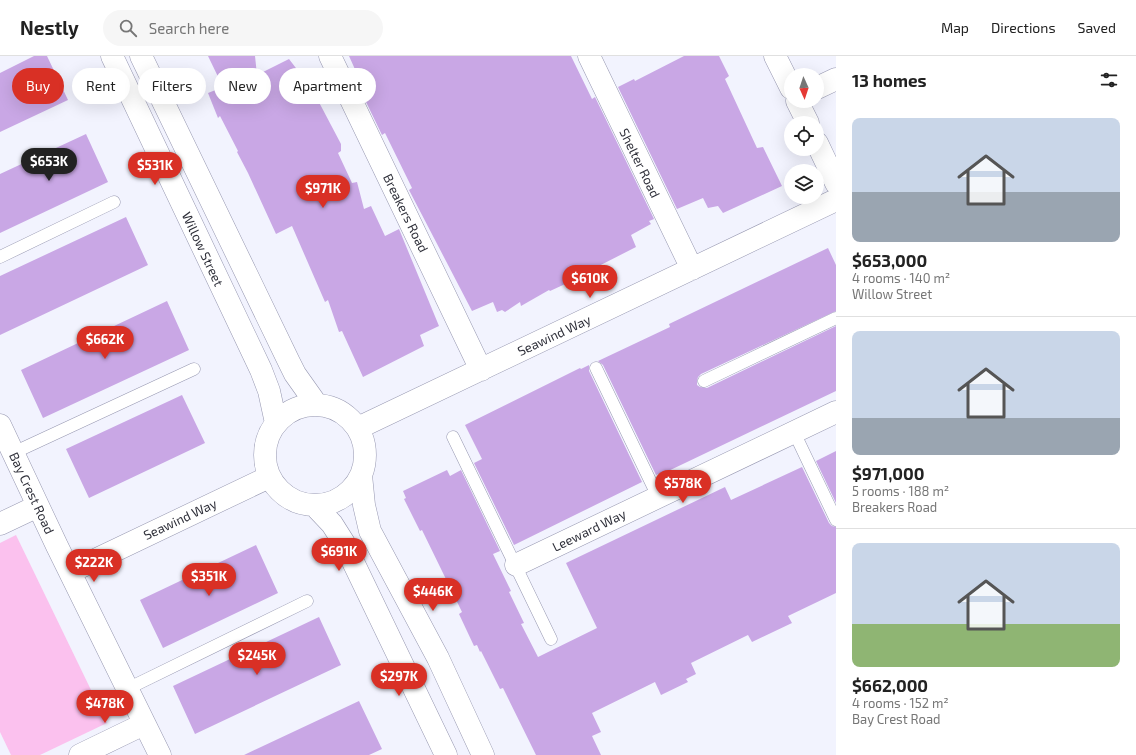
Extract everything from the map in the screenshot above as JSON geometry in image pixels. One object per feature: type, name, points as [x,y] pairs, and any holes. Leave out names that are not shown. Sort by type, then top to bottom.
[{"type":"street","name":"Willow Street","points":[[112,56],[262,370],[269,391],[276,423]]},
{"type":"street","points":[[141,56],[295,374],[318,405]]},
{"type":"street","name":"Breakers Road","points":[[330,56],[481,370]]},
{"type":"street","name":"Shelter Road","points":[[589,56],[692,269]]},
{"type":"street","points":[[775,56],[784,74]]},
{"type":"street","points":[[824,85],[836,79]]},
{"type":"street","points":[[823,156],[836,183]]},
{"type":"street","name":"Seawind Way","points":[[358,428],[836,200]]},
{"type":"street","points":[[362,475],[352,488],[340,499],[325,504],[314,505],[294,501],[281,492],[269,477],[266,466],[265,451],[268,436],[276,423],[288,412],[302,406],[318,405],[333,408],[347,416],[358,428],[364,443],[366,459],[362,475],[364,505],[370,531],[438,658],[483,755]]},
{"type":"street","name":"Leeward Way","points":[[516,565],[836,412]]},
{"type":"street","name":"Bay Crest Road","points":[[0,425],[160,755]]},
{"type":"street","name":"Seawind Way","points":[[70,572],[269,477]]},
{"type":"street","points":[[314,505],[332,524],[344,543],[446,755]]},
{"type":"street","points":[[0,524],[38,506]]},
{"type":"street","points":[[80,755],[144,724]]},
{"type":"lane","points":[[0,257],[114,202]]},
{"type":"lane","points":[[704,381],[836,318]]},
{"type":"lane","points":[[596,368],[658,497]]},
{"type":"lane","points":[[13,453],[194,369]]},
{"type":"lane","points":[[794,432],[836,520]]},
{"type":"lane","points":[[453,437],[551,639]]},
{"type":"lane","points":[[127,689],[307,601]]},
{"type":"shaded area","points":[[16,535],[107,723],[40,755],[11,755],[0,732],[0,543]]},
{"type":"building","points":[[34,56],[47,56],[53,68],[12,68],[12,104],[60,104],[0,132],[0,73]]},
{"type":"building","points":[[208,56],[255,56],[256,68],[214,68]]},
{"type":"building","points":[[349,56],[571,56],[592,99],[595,97],[654,219],[649,221],[651,224],[631,235],[636,247],[587,272],[587,274],[550,291],[549,290],[521,306],[520,302],[505,312],[502,310],[497,312],[493,302],[472,311],[409,190],[412,188],[385,133],[382,135],[367,104],[376,104],[376,68],[354,68]]},
{"type":"building","points":[[684,56],[719,56],[729,76],[725,79],[757,148],[763,147],[782,186],[723,213],[718,206],[708,208],[703,198],[677,209],[618,87],[634,79],[635,81]]},
{"type":"building","points":[[289,59],[296,68],[279,68],[279,104],[320,104],[341,144],[341,151],[338,153],[352,183],[357,182],[364,209],[371,206],[385,236],[399,229],[439,326],[420,335],[424,346],[363,377],[342,331],[339,332],[328,300],[325,302],[292,226],[276,234],[237,152],[238,151],[220,116],[218,118],[208,93],[214,91],[214,104],[271,104],[271,68]]},
{"type":"building","points":[[64,92],[68,100],[64,102]]},
{"type":"building","points":[[86,134],[108,182],[0,233],[0,174]]},
{"type":"building","points":[[126,217],[148,265],[0,335],[0,276]]},
{"type":"building","points":[[828,248],[836,265],[836,311],[701,374],[698,377],[697,385],[707,388],[836,326],[836,391],[662,474],[656,475],[603,365],[598,361],[670,327],[669,324]]},
{"type":"building","points":[[167,301],[189,350],[43,418],[21,370]]},
{"type":"building","points":[[589,365],[589,371],[642,482],[514,545],[474,463],[482,459],[465,425],[580,368],[581,369]]},
{"type":"building","points":[[182,395],[205,443],[89,498],[66,449]]},
{"type":"building","points":[[836,451],[836,503],[816,461]]},
{"type":"building","points":[[802,467],[829,523],[836,527],[836,593],[788,616],[792,623],[752,642],[748,635],[691,663],[696,674],[686,679],[688,682],[661,695],[655,682],[592,713],[601,732],[592,736],[601,755],[536,755],[503,688],[500,689],[477,645],[474,646],[459,614],[462,612],[422,530],[420,531],[404,499],[406,498],[403,491],[447,470],[450,476],[461,470],[500,551],[493,554],[511,591],[509,592],[524,623],[521,624],[538,657],[597,628],[566,563],[725,487],[731,500]]},
{"type":"building","points":[[256,545],[278,593],[163,648],[140,600]]},
{"type":"building","points":[[319,617],[341,665],[195,734],[173,686]]},
{"type":"building","points":[[359,701],[382,749],[369,755],[244,755]]}]
